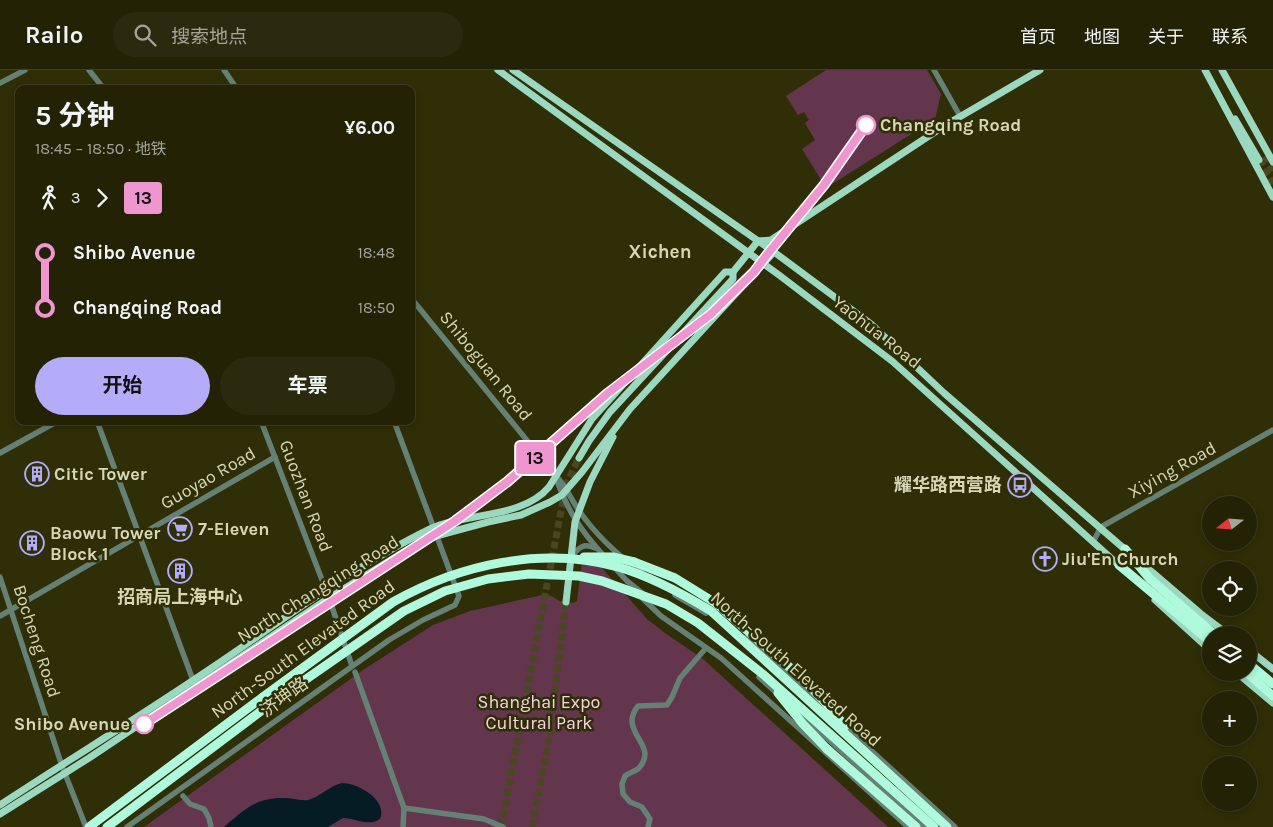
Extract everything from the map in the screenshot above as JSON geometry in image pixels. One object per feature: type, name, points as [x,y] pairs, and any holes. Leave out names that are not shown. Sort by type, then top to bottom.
[{"type":"highway","points":[[1125,549],[1150,579],[1205,626]]},
{"type":"highway","points":[[559,559],[586,556],[613,557],[634,562],[675,578],[717,604],[802,678],[824,700],[845,726]]},
{"type":"highway","name":"North-South Elevated Road","points":[[87,827],[393,602],[448,576],[498,563],[524,559],[583,560],[619,567],[674,589],[711,611],[947,827]]},
{"type":"highway","points":[[1119,565],[1202,634]]},
{"type":"highway","name":"North-South Elevated Road","points":[[107,827],[269,705],[404,611],[445,591],[488,579],[528,574],[564,575],[602,581],[666,604],[698,623],[764,675],[934,827]]},
{"type":"highway","points":[[1257,671],[1273,684]]},
{"type":"highway","points":[[764,675],[802,724],[827,749],[916,827]]},
{"type":"highway","points":[[1256,681],[1273,696]]},
{"type":"main road","name":"Yaohua Road","points":[[498,70],[764,264],[892,361],[1119,565],[1174,619],[1202,643]]},
{"type":"main road","name":"Yaohua Road","points":[[513,70],[774,252],[871,324],[944,393],[1216,626]]},
{"type":"main road","points":[[749,253],[758,241],[772,240],[960,116],[1040,70]]},
{"type":"main road","points":[[1205,70],[1273,198]]},
{"type":"main road","points":[[1222,70],[1273,162]]},
{"type":"main road","points":[[1218,94],[1262,158],[1241,104]]},
{"type":"main road","points":[[764,264],[774,252],[772,240]]},
{"type":"main road","name":"North Changqing Road","points":[[0,814],[65,773],[195,684],[326,590],[403,543],[432,528],[516,507],[532,501],[542,494],[556,476],[592,419],[725,272],[733,272],[749,253]]},
{"type":"main road","name":"North Changqing Road","points":[[0,805],[407,550],[436,536],[521,515],[550,502],[564,492],[618,428],[641,396],[764,264]]},
{"type":"main road","points":[[579,458],[610,412],[733,280],[733,272]]},
{"type":"main road","points":[[566,602],[575,522],[590,482],[618,428]]},
{"type":"main road","points":[[1257,656],[1273,669]]},
{"type":"main road","points":[[1247,681],[1273,703]]},
{"type":"street","points":[[0,83],[25,70]]},
{"type":"street","points":[[89,70],[101,85]]},
{"type":"street","points":[[224,70],[234,85]]},
{"type":"street","points":[[934,70],[960,116]]},
{"type":"street","name":"Shiboguan Road","points":[[415,303],[556,476]]},
{"type":"street","points":[[0,453],[51,425]]},
{"type":"street","points":[[98,425],[195,684]]},
{"type":"street","name":"Guozhan Road","points":[[263,425],[329,598],[352,666]]},
{"type":"street","points":[[395,425],[436,536]]},
{"type":"street","name":"Xiying Road","points":[[1101,528],[1273,430]]},
{"type":"street","name":"Guoyao Road","points":[[0,616],[275,456]]},
{"type":"street","points":[[556,476],[575,522],[598,550],[661,616],[720,658],[908,827]]},
{"type":"street","points":[[564,492],[612,548],[664,588],[752,642],[955,827]]},
{"type":"street","points":[[1093,542],[1101,528]]},
{"type":"street","name":"济坤路","points":[[128,827],[406,629],[455,605],[459,596],[436,536]]},
{"type":"street","points":[[572,556],[580,546],[588,545],[598,550]]},
{"type":"street","name":"Bocheng Road","points":[[0,577],[62,766],[87,827]]},
{"type":"street","points":[[626,580],[640,592],[710,636],[736,656],[925,827]]},
{"type":"street","points":[[648,827],[650,819],[642,807],[630,802],[623,794],[622,784],[625,776],[638,769],[645,757],[644,745],[634,730],[631,719],[638,706],[667,705],[680,678],[706,648]]},
{"type":"street","points":[[355,672],[404,808],[403,827]]},
{"type":"street","points":[[183,796],[190,804],[204,809],[211,827]]},
{"type":"street","points":[[404,808],[484,819],[503,827]]},
{"type":"green space","points":[[826,70],[927,70],[941,94],[935,119],[826,188],[802,149],[815,140],[805,123],[809,120],[804,112],[798,115],[786,96]]},
{"type":"green space","name":"Shanghai Expo Cultural Park","points":[[588,552],[647,619],[703,659],[888,827],[144,827],[363,670],[433,625],[470,611],[547,594],[560,601],[573,603],[577,601],[583,555]]},
{"type":"water","points":[[342,783],[363,789],[376,799],[380,805],[380,819],[367,822],[343,818],[328,827],[224,827],[244,810],[258,802],[275,798],[308,800]]},
{"type":"tunnel","points":[[1265,156],[1273,171]]},
{"type":"tunnel","points":[[1259,160],[1273,185]]},
{"type":"tunnel","points":[[501,827],[566,485],[579,458]]},
{"type":"tunnel","points":[[532,827],[548,745],[566,602]]},
{"type":"metro line","name":"13","points":[[144,724],[310,618],[455,521],[507,482],[608,393],[711,314],[754,272],[824,185],[866,125]]},
{"type":"place","name":"Changqing Road","points":[[866,125]]},
{"type":"place","name":"Citic Tower","points":[[37,474]]},
{"type":"place","name":"耀华路西营路","points":[[1020,485]]},
{"type":"place","name":"7-Eleven","points":[[180,529]]},
{"type":"place","name":"Baowu Tower Block 1","points":[[32,543]]},
{"type":"place","name":"Jiu'En Church","points":[[1045,559]]},
{"type":"place","name":"招商局上海中心","points":[[180,571]]},
{"type":"place","name":"Shibo Avenue","points":[[144,724]]},
{"type":"district","name":"Xichen","points":[[660,251]]}]
